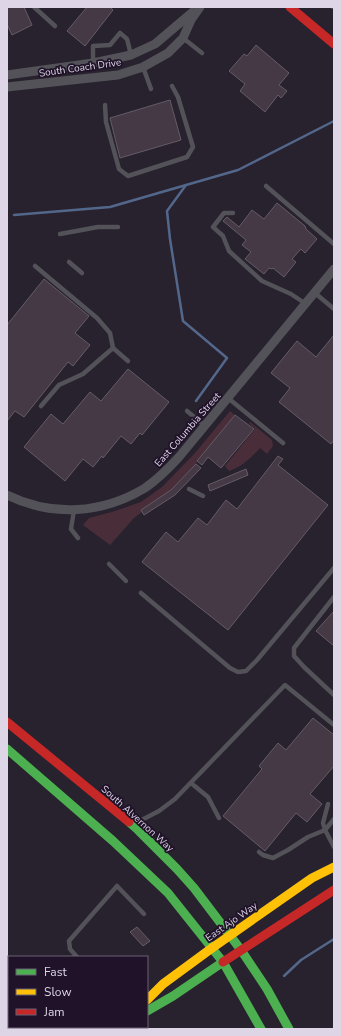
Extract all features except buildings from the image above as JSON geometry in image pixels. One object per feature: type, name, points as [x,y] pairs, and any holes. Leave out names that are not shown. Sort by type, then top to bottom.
[{"type":"main road","points":[[290,7],[334,44]]},
{"type":"main road","name":"South Alvernon Way","points":[[7,722],[132,825],[159,850],[190,883],[241,950],[267,989],[289,1029]]},
{"type":"main road","points":[[7,749],[113,841],[168,893],[222,962],[261,1029]]},
{"type":"main road","name":"East Ajo Way","points":[[148,999],[163,984],[230,935],[312,878],[334,867]]},
{"type":"main road","points":[[148,1010],[173,996],[222,962],[334,890]]},
{"type":"street","name":"South Coach Drive","points":[[7,87],[118,75],[143,67],[168,53],[183,38],[199,7]]},
{"type":"street","name":"South Coach Drive","points":[[7,75],[93,63],[135,53],[154,44],[199,7]]},
{"type":"street","points":[[135,53],[143,67]]},
{"type":"street","name":"East Columbia Street","points":[[7,495],[41,507],[74,510],[109,504],[128,497],[145,487],[164,473],[179,457],[334,269]]},
{"type":"lane","points":[[34,7],[55,26]]},
{"type":"lane","points":[[93,63],[93,46],[110,45],[120,33],[135,53]]},
{"type":"lane","points":[[183,38],[202,53]]},
{"type":"lane","points":[[143,67],[151,89]]},
{"type":"lane","points":[[105,105],[106,122],[119,169],[128,176],[187,157],[194,147],[178,97],[172,86]]},
{"type":"lane","points":[[266,186],[334,244]]},
{"type":"lane","points":[[233,214],[224,213],[213,227],[223,236],[229,251],[262,281],[292,294],[306,304]]},
{"type":"lane","points":[[60,234],[98,227],[118,227]]},
{"type":"lane","points":[[69,262],[82,273]]},
{"type":"lane","points":[[35,266],[97,318],[110,333],[112,348],[128,361]]},
{"type":"lane","points":[[315,293],[334,309]]},
{"type":"lane","points":[[41,406],[59,385],[83,374],[112,348]]},
{"type":"lane","points":[[228,398],[283,443]]},
{"type":"lane","points":[[187,410],[205,426]]},
{"type":"lane","points":[[189,489],[203,496]]},
{"type":"lane","points":[[74,510],[71,529],[78,538]]},
{"type":"lane","points":[[109,564],[126,581]]},
{"type":"lane","points":[[141,593],[230,668],[238,672],[246,672],[334,568]]},
{"type":"lane","points":[[334,597],[294,648],[294,656],[334,695]]},
{"type":"lane","points":[[132,825],[159,812],[175,799],[285,685],[334,725]]},
{"type":"lane","points":[[191,783],[208,798],[219,818]]},
{"type":"lane","points":[[328,804],[323,823],[324,830],[334,846]]},
{"type":"lane","points":[[259,852],[273,858],[308,837],[324,830],[334,820]]},
{"type":"lane","points":[[76,956],[70,949],[69,941],[117,886],[144,914]]},
{"type":"shaded area","points":[[230,411],[235,415],[196,464],[170,491],[141,510],[142,512],[134,518],[110,545],[83,525],[89,518],[141,502],[162,487],[195,453]]},
{"type":"shaded area","points":[[250,422],[272,440],[273,446],[267,454],[260,448],[246,462],[229,471],[225,466],[255,429],[249,423]]},
{"type":"waterway","points":[[14,215],[110,207],[238,170],[334,121]]},
{"type":"waterway","points":[[186,185],[167,211],[183,321],[227,358],[196,401]]},
{"type":"waterway","points":[[284,976],[301,960],[334,939]]},
{"type":"traffic: fast","points":[[7,749],[113,841],[168,893],[223,962],[261,1029]]},
{"type":"traffic: fast","points":[[129,822],[177,869],[194,888],[241,950],[267,989],[289,1029]]},
{"type":"traffic: fast","points":[[148,1010],[173,996],[223,962]]},
{"type":"traffic: slow","points":[[212,948],[312,878],[334,867]]},
{"type":"traffic: slow","points":[[148,999],[163,984],[212,948]]},
{"type":"traffic: jam","points":[[290,7],[334,44]]},
{"type":"traffic: jam","points":[[7,722],[129,822]]},
{"type":"traffic: jam","points":[[223,962],[334,890]]}]
